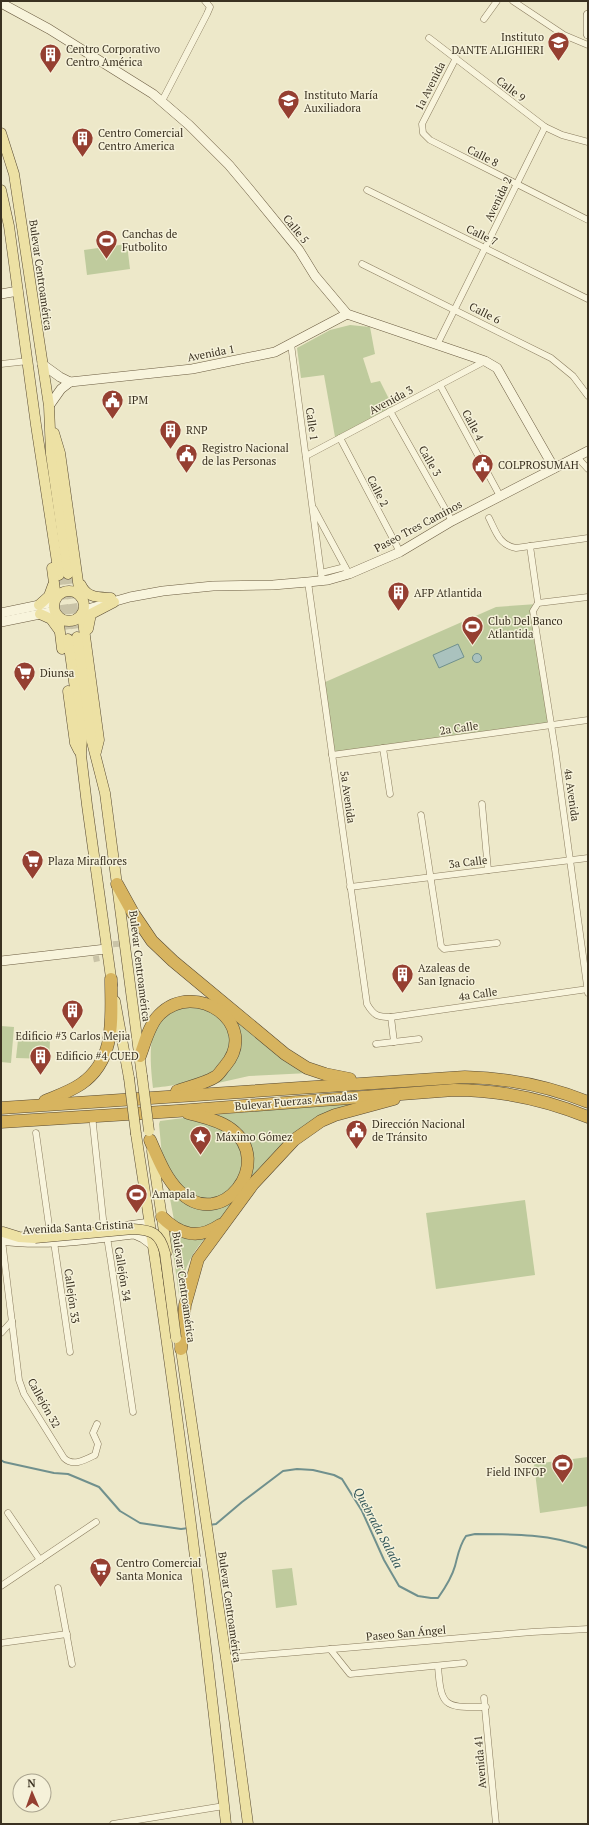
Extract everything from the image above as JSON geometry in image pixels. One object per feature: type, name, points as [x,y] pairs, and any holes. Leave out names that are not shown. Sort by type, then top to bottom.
[{"type":"highway","points":[[117,884],[133,913],[158,946],[173,961],[285,1054],[307,1068],[325,1074],[375,1082]]},
{"type":"highway","points":[[34,1105],[81,1084],[98,1068],[108,1049],[112,1029],[111,979]]},
{"type":"highway","points":[[140,1056],[159,1015],[177,1002],[191,1001],[206,1004],[219,1009],[231,1023],[234,1032],[233,1052],[228,1062],[215,1077],[166,1096]]},
{"type":"highway","name":"Bulevar Fuerzas Armadas","points":[[1,1108],[444,1077],[485,1078],[532,1084],[584,1100]]},
{"type":"highway","name":"Bulevar Fuerzas Armadas","points":[[1,1122],[92,1115],[177,1111],[424,1091],[465,1090],[518,1095],[553,1103],[588,1117]]},
{"type":"highway","points":[[179,1344],[185,1305],[198,1259],[253,1184],[294,1140],[321,1121],[335,1115],[424,1091]]},
{"type":"highway","points":[[150,1136],[171,1181],[184,1195],[199,1202],[209,1203],[218,1202],[232,1196],[245,1179],[247,1171],[246,1147],[240,1137],[224,1124],[177,1111]]},
{"type":"highway","points":[[162,1217],[172,1227],[184,1233],[198,1234],[211,1231],[223,1223]]},
{"type":"main road","name":"Bulevar Centroamérica","points":[[1,133],[14,176],[49,406],[60,577],[56,607],[75,743],[81,755]]},
{"type":"main road","name":"Bulevar Centroamérica","points":[[1,190],[9,226],[36,425],[60,577]]},
{"type":"main road","name":"Bulevar Centroamérica","points":[[50,421],[60,453],[81,597]]},
{"type":"main road","points":[[60,577],[49,596],[39,609],[60,631]]},
{"type":"main road","points":[[78,579],[84,591],[88,594],[112,600]]},
{"type":"main road","points":[[68,591],[77,593],[81,597],[83,612],[75,620],[66,621],[56,607],[63,592],[68,591]]},
{"type":"main road","points":[[88,653],[88,627],[90,616],[112,600]]},
{"type":"main road","name":"Bulevar Centroamérica","points":[[83,612],[99,740],[95,754]]},
{"type":"main road","name":"Bulevar Centroamérica","points":[[226,1824],[208,1660],[154,1246],[136,1134],[129,1078],[106,949],[81,755],[82,738],[72,638],[91,738],[105,793],[150,1136],[179,1344],[226,1658],[248,1824]]},
{"type":"main road","points":[[2,1236],[35,1238],[133,1229],[146,1230],[154,1234],[162,1241],[165,1252],[179,1344]]},
{"type":"main road","points":[[221,1782],[227,1798],[230,1824]]},
{"type":"street","points":[[162,101],[207,14],[210,7],[206,1]]},
{"type":"street","points":[[484,19],[497,1]]},
{"type":"street","points":[[513,1],[564,35],[588,44]]},
{"type":"street","name":"Calle 5","points":[[1,3],[49,29],[162,101],[190,125],[229,165],[299,250],[315,276],[348,314],[485,361],[497,368],[554,468]]},
{"type":"street","points":[[588,15],[588,34]]},
{"type":"street","name":"Calle 9","points":[[429,38],[545,128],[562,135],[588,142]]},
{"type":"street","name":"1a Avenida","points":[[422,124],[456,58]]},
{"type":"street","name":"Calle 8","points":[[422,124],[423,133],[430,140],[588,220]]},
{"type":"street","name":"Avenida 2","points":[[437,345],[545,128]]},
{"type":"street","name":"Calle 7","points":[[368,190],[588,298]]},
{"type":"street","name":"Calle 6","points":[[362,264],[551,358],[573,376],[588,396]]},
{"type":"street","points":[[1,294],[18,291]]},
{"type":"street","name":"Avenida 1","points":[[70,382],[192,369],[275,352],[348,314]]},
{"type":"street","name":"Calle 1","points":[[291,344],[321,577]]},
{"type":"street","points":[[1,364],[28,361]]},
{"type":"street","name":"Avenida 3","points":[[306,456],[485,361]]},
{"type":"street","points":[[42,364],[60,378],[70,382],[58,393],[49,406]]},
{"type":"street","name":"Calle 4","points":[[440,385],[500,496]]},
{"type":"street","name":"Calle 3","points":[[390,411],[452,521]]},
{"type":"street","name":"Calle 2","points":[[340,438],[400,552]]},
{"type":"street","name":"Paseo Tres Caminos","points":[[81,597],[93,600],[112,600],[213,586],[273,585],[308,582],[400,552],[452,521],[588,451]]},
{"type":"street","points":[[577,457],[588,469]]},
{"type":"street","name":"Calle 1","points":[[312,506],[347,570]]},
{"type":"street","points":[[489,518],[499,539],[506,545],[516,548],[588,538]]},
{"type":"street","name":"4a Avenida","points":[[530,546],[538,603],[533,611],[571,860],[588,993]]},
{"type":"street","name":"5a Avenida","points":[[308,582],[367,1004],[372,1013]]},
{"type":"street","points":[[538,603],[588,597]]},
{"type":"street","name":"Paseo Tres Caminos","points":[[83,612],[112,600]]},
{"type":"street","points":[[1,613],[56,607]]},
{"type":"street","points":[[1,622],[39,609]]},
{"type":"street","name":"2a Calle","points":[[332,755],[588,720]]},
{"type":"street","points":[[383,748],[390,794]]},
{"type":"street","points":[[482,804],[488,870]]},
{"type":"street","points":[[421,815],[442,948],[498,943]]},
{"type":"street","name":"3a Calle","points":[[350,887],[588,858]]},
{"type":"street","points":[[1,961],[106,949]]},
{"type":"street","name":"4a Calle","points":[[372,1013],[380,1017],[391,1017],[588,989]]},
{"type":"street","points":[[391,1017],[394,1042]]},
{"type":"street","points":[[376,1044],[419,1039]]},
{"type":"street","name":"Callejón 34","points":[[92,1115],[105,1233],[133,1412]]},
{"type":"street","name":"Callejón 33","points":[[36,1133],[70,1352]]},
{"type":"street","name":"Avenida Santa Cristina","points":[[2,1236],[20,1234],[52,1238],[105,1233],[150,1223]]},
{"type":"street","name":"Avenida Santa Cristina","points":[[105,1233],[134,1234],[144,1238],[154,1246]]},
{"type":"street","name":"Callejón 32","points":[[2,1236],[19,1380],[24,1394],[68,1462],[74,1463],[95,1455],[98,1444],[93,1433],[97,1424]]},
{"type":"street","points":[[1,1333],[12,1321]]},
{"type":"street","points":[[8,1513],[40,1560]]},
{"type":"street","points":[[1,1586],[96,1522]]},
{"type":"street","points":[[58,1588],[72,1664]]},
{"type":"street","name":"Paseo San Ángel","points":[[226,1658],[532,1632],[588,1630]]},
{"type":"street","points":[[1,1643],[67,1634]]},
{"type":"street","points":[[330,1649],[350,1674],[464,1663]]},
{"type":"street","points":[[438,1666],[440,1689],[442,1697],[446,1702],[456,1707],[486,1707]]},
{"type":"street","name":"Avenida 41","points":[[484,1698],[496,1824]]},
{"type":"street","points":[[113,1824],[224,1806]]},
{"type":"green space","name":"Canchas de Futbolito","points":[[127,244],[130,269],[87,275],[84,250]]},
{"type":"green space","points":[[350,325],[370,327],[375,354],[363,358],[371,383],[380,381],[393,407],[335,437],[324,375],[301,378],[297,348],[330,330]]},
{"type":"green space","name":"Club Del Banco Atlantida","points":[[537,604],[535,611],[551,723],[332,754],[323,683],[496,607]]},
{"type":"green space","points":[[175,1006],[226,1010],[309,1073],[249,1076],[200,1087],[231,1061],[230,1038],[228,1052],[222,1063],[214,1071],[191,1081],[153,1088],[151,1072],[151,1044],[155,1028],[159,1021]]},
{"type":"green space","points":[[1,1026],[14,1027],[11,1063],[1,1062]]},
{"type":"green space","points":[[18,1040],[50,1041],[49,1059],[16,1058]]},
{"type":"green space","points":[[363,1102],[323,1117],[241,1194],[219,1220],[193,1232],[174,1220],[166,1177],[205,1205],[244,1186],[246,1137],[241,1129],[233,1123],[213,1118],[211,1115]]},
{"type":"green space","points":[[191,1117],[229,1129],[245,1154],[238,1186],[210,1201],[182,1191],[162,1156],[160,1121]]},
{"type":"green space","points":[[525,1200],[535,1275],[436,1289],[426,1213]]},
{"type":"green space","points":[[170,1231],[212,1232],[194,1252],[186,1268],[179,1295]]},
{"type":"green space","name":"Soccer Field INFOP","points":[[588,1457],[588,1506],[540,1513],[534,1464]]},
{"type":"green space","points":[[292,1568],[297,1605],[276,1608],[272,1570]]},
{"type":"water","points":[[458,644],[464,657],[439,668],[433,655]]},
{"type":"water","points":[[475,654],[479,654],[481,658],[479,662],[475,662],[473,660],[473,656]]},
{"type":"waterway","name":"Quebrada Salada","points":[[1,1460],[4,1462],[54,1473],[68,1474],[99,1487],[120,1511],[140,1523],[181,1529],[189,1528]]},
{"type":"waterway","name":"Quebrada Salada","points":[[209,1525],[216,1524],[283,1471],[297,1469],[313,1470],[334,1475],[342,1479],[362,1511],[384,1560],[399,1586],[418,1596],[438,1598],[452,1574],[460,1547],[466,1536],[475,1534],[504,1534],[546,1537],[574,1543],[588,1548]]},
{"type":"tunnel","points":[[68,574],[77,637]]},
{"type":"tunnel","points":[[59,575],[68,639]]},
{"type":"tunnel","points":[[104,945],[127,943]]},
{"type":"tunnel","points":[[94,947],[97,962]]},
{"type":"place","name":"Instituto DANTE ALIGHIERI","points":[[559,62]]},
{"type":"place","name":"Centro Corporativo Centro América","points":[[50,74]]},
{"type":"place","name":"Instituto María Auxiliadora","points":[[289,120]]},
{"type":"place","name":"Centro Comercial Centro America","points":[[83,158]]},
{"type":"place","name":"Canchas de Futbolito","points":[[107,260]]},
{"type":"place","name":"IPM","points":[[112,420]]},
{"type":"place","name":"RNP","points":[[170,450]]},
{"type":"place","name":"Registro Nacional de las Personas","points":[[186,474]]},
{"type":"place","name":"COLPROSUMAH","points":[[482,484]]},
{"type":"place","name":"AFP Atlantida","points":[[399,612]]},
{"type":"place","name":"Club Del Banco Atlantida","points":[[473,646]]},
{"type":"place","name":"Diunsa","points":[[25,692]]},
{"type":"place","name":"Plaza Miraflores","points":[[33,880]]},
{"type":"place","name":"Azaleas de San Ignacio","points":[[403,994]]},
{"type":"place","name":"Edificio #3 Carlos Mejia","points":[[73,1030]]},
{"type":"place","name":"Edificio #4 CUED","points":[[41,1076]]},
{"type":"place","name":"Dirección Nacional de Tránsito","points":[[356,1150]]},
{"type":"place","name":"Máximo Gómez","points":[[200,1156]]},
{"type":"place","name":"Amapala","points":[[137,1214]]},
{"type":"place","name":"Soccer Field INFOP","points":[[562,1484]]},
{"type":"place","name":"Centro Comercial Santa Monica","points":[[100,1588]]}]
